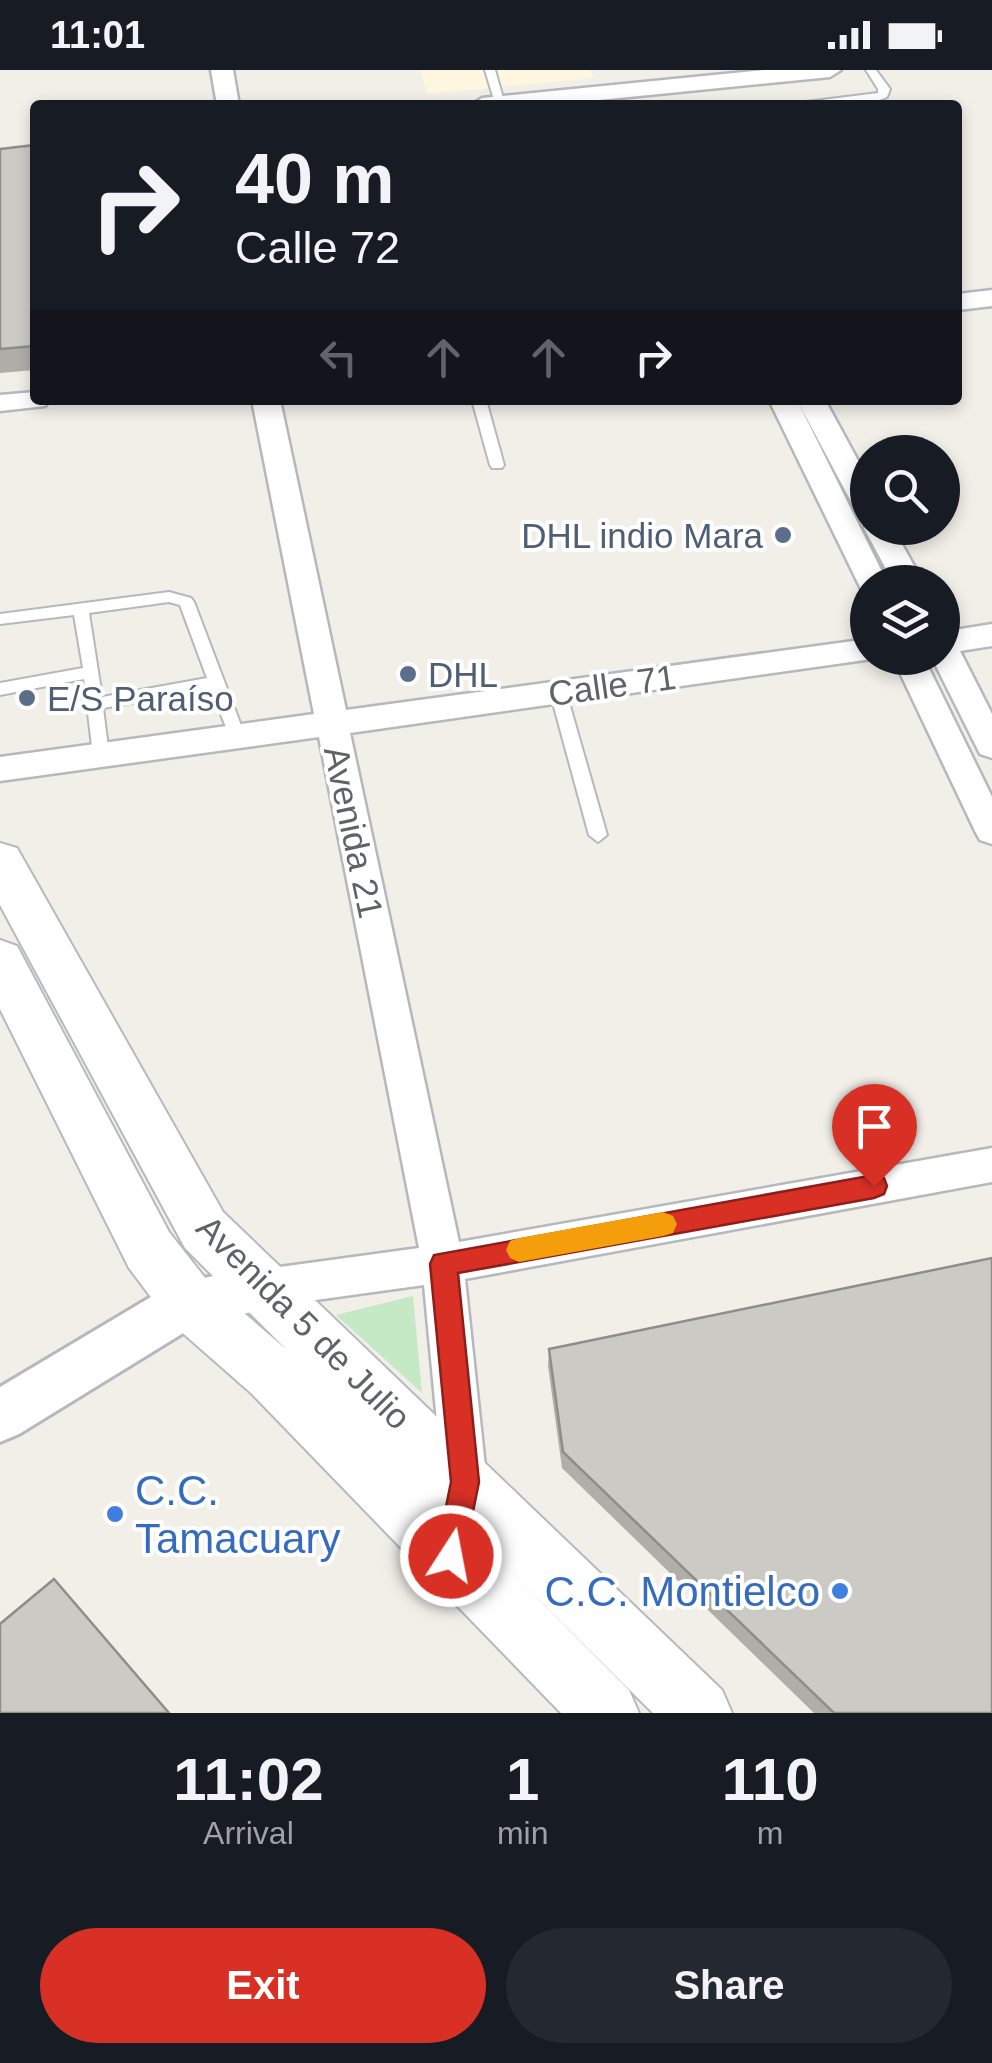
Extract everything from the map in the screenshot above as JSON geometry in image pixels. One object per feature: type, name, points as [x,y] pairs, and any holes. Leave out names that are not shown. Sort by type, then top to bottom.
[{"type":"main road","name":"Avenida 5 de Julio","points":[[0,862],[204,1230],[699,1713]]},
{"type":"main road","name":"Avenida 5 de Julio","points":[[0,960],[149,1250],[190,1302],[271,1373],[606,1713]]},
{"type":"street","points":[[222,70],[227,100]]},
{"type":"street","points":[[526,100],[830,70]]},
{"type":"street","points":[[962,302],[992,298]]},
{"type":"street","points":[[0,404],[30,401]]},
{"type":"street","name":"Avenida 21","points":[[267,405],[443,1264],[465,1482],[451,1556]]},
{"type":"street","points":[[785,405],[864,565]]},
{"type":"street","points":[[814,405],[850,473]]},
{"type":"street","points":[[960,641],[992,635]]},
{"type":"street","name":"Calle 71","points":[[0,769],[850,652]]},
{"type":"street","points":[[916,675],[992,831]]},
{"type":"street","points":[[957,675],[992,746]]},
{"type":"street","points":[[0,1416],[190,1302],[443,1264],[992,1165]]},
{"type":"lane","points":[[490,70],[492,100]]},
{"type":"lane","points":[[863,100],[883,95],[884,89],[871,70]]},
{"type":"lane","points":[[481,405],[497,465]]},
{"type":"lane","points":[[0,619],[168,597],[186,602],[237,736]]},
{"type":"lane","points":[[81,608],[101,755]]},
{"type":"lane","points":[[0,689],[90,672]]},
{"type":"lane","points":[[96,704],[217,682]]},
{"type":"lane","points":[[558,692],[598,835]]},
{"type":"shaded area","points":[[421,70],[590,70],[594,78],[427,94]]},
{"type":"green space","points":[[413,1296],[422,1393],[336,1315]]},
{"type":"building","points":[[30,146],[30,346],[0,349],[0,149]]},
{"type":"building","name":"C.C. Montielco","points":[[992,1258],[992,1713],[834,1713],[563,1452],[549,1349]]},
{"type":"building","points":[[54,1579],[169,1713],[0,1713],[0,1624]]},
{"type":"slow traffic","points":[[519,1250],[663,1224]]},
{"type":"place","name":"DHL indio Mara","points":[[783,535]]},
{"type":"place","name":"DHL","points":[[408,674]]},
{"type":"place","name":"E/S Paraíso","points":[[27,698]]},
{"type":"place","name":"C.C. Tamacuary","points":[[115,1514]]},
{"type":"place","name":"C.C. Montielco","points":[[840,1591]]},
{"type":"route","points":[[451,1556],[465,1482],[443,1264],[874,1186]]}]
